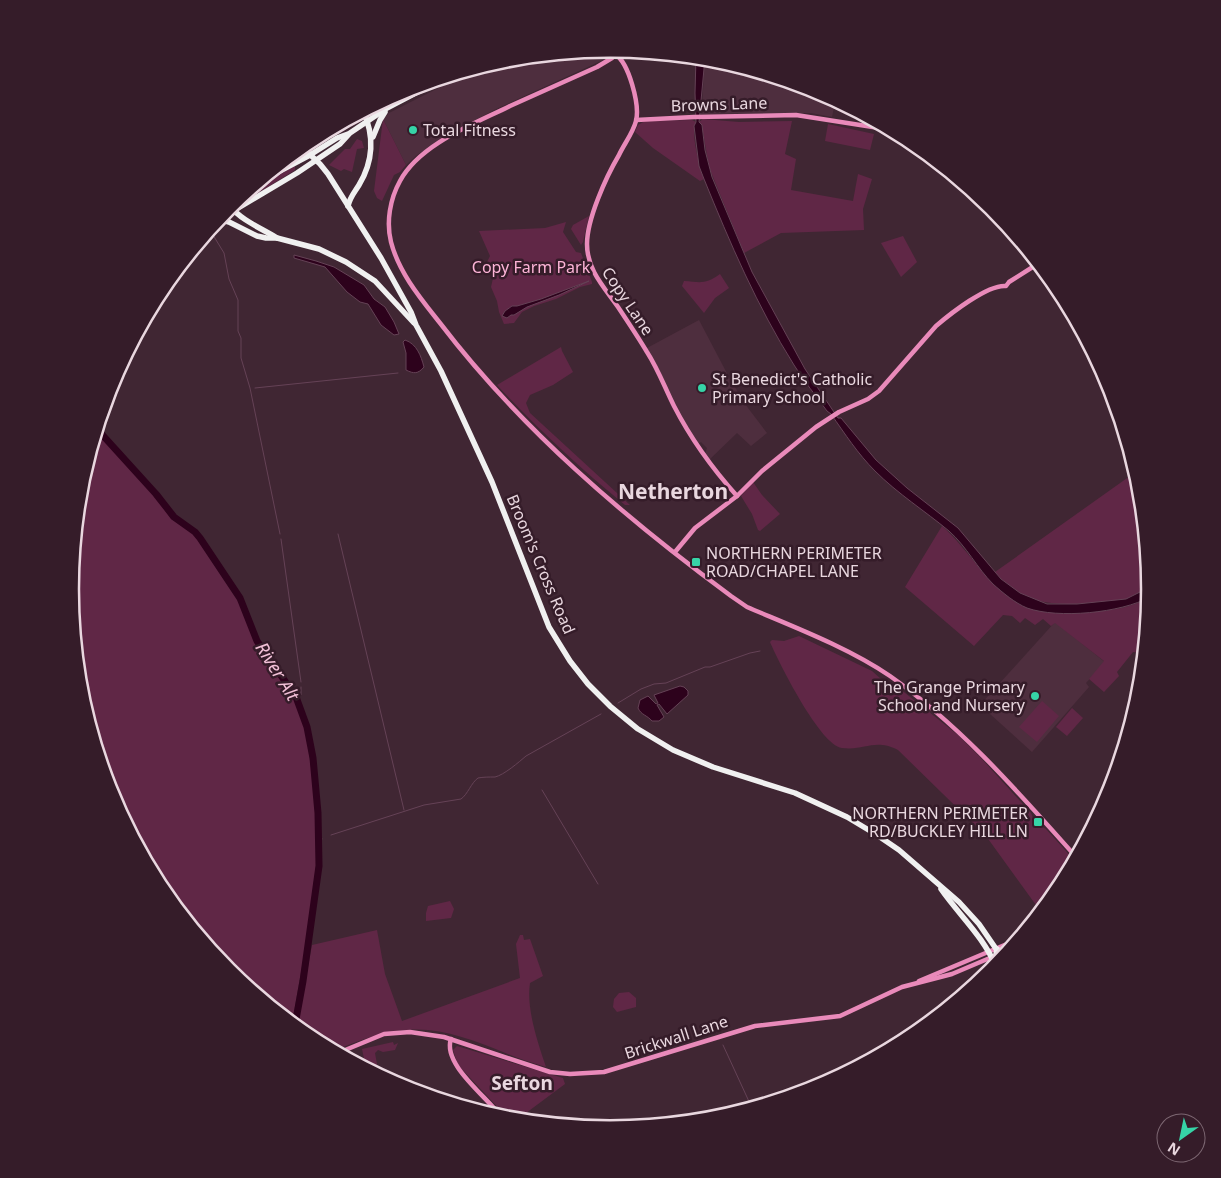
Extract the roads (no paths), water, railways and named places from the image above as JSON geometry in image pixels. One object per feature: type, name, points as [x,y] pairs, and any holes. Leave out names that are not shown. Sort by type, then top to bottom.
[{"type":"highway","points":[[288,166],[337,138],[350,133],[401,100]]},
{"type":"highway","points":[[372,141],[387,108]]},
{"type":"highway","points":[[348,206],[350,197],[359,186],[371,156],[372,141],[366,117]]},
{"type":"highway","points":[[252,196],[297,173],[340,144],[350,133]]},
{"type":"highway","name":"Broom's Cross Road","points":[[306,153],[316,160],[328,174],[411,312],[441,371],[492,482],[550,627],[570,660],[600,697],[638,729],[673,750],[713,767],[795,793],[847,817],[899,850],[938,885],[996,954]]},
{"type":"highway","points":[[297,173],[300,160]]},
{"type":"highway","points":[[237,211],[258,228],[277,238]]},
{"type":"highway","points":[[227,222],[257,236],[277,238]]},
{"type":"highway","name":"Broom's Cross Road","points":[[277,238],[319,249],[346,262],[374,281],[416,325]]},
{"type":"main road","points":[[611,58],[609,61],[457,132],[424,154],[408,168],[397,187],[391,210],[390,234],[393,249],[409,281],[461,352],[534,430],[578,472],[704,576],[747,606],[859,657],[925,702],[1011,784],[1072,853]]},
{"type":"main road","points":[[621,58],[633,86],[636,120]]},
{"type":"main road","name":"Browns Lane","points":[[636,120],[796,115],[872,127]]},
{"type":"main road","name":"Copy Lane","points":[[636,120],[612,167],[590,222],[587,240],[589,263],[596,278],[647,351],[673,405],[695,444],[709,465],[737,496]]},
{"type":"main road","points":[[675,552],[695,528],[737,496],[762,471],[816,427],[839,412],[868,399],[879,391],[946,317],[991,289],[1006,286],[1009,282],[1033,267]]},
{"type":"main road","name":"Brickwall Lane","points":[[346,1050],[384,1034],[410,1032],[451,1039],[550,1072],[570,1074],[597,1073],[629,1066],[690,1044],[754,1026],[840,1016],[880,996],[996,954]]},
{"type":"main road","points":[[451,1039],[449,1043],[456,1066],[492,1106]]},
{"type":"waterway","points":[[214,236],[224,253],[229,279],[238,300],[238,331],[241,338],[241,358],[250,388],[280,534]]},
{"type":"waterway","points":[[255,388],[398,373]]},
{"type":"waterway","name":"River Alt","points":[[102,435],[156,494],[174,517],[195,532],[200,538],[240,598],[257,641],[296,697],[307,727],[313,758],[318,813],[319,866],[296,1018]]},
{"type":"waterway","points":[[338,534],[404,810]]},
{"type":"waterway","points":[[281,539],[301,682]]},
{"type":"waterway","points":[[618,703],[641,689],[654,684],[666,683],[705,667],[760,651]]},
{"type":"waterway","points":[[297,699],[301,695],[301,687]]},
{"type":"waterway","points":[[331,835],[424,805],[461,799],[478,778],[495,777],[503,774],[526,756],[601,714]]},
{"type":"waterway","points":[[542,790],[598,884]]},
{"type":"waterway","points":[[723,1045],[749,1102]]},
{"type":"place","name":"Total Fitness","points":[[413,130]]},
{"type":"place","name":"St Benedict's Catholic Primary School","points":[[702,388]]},
{"type":"place","name":"NORTHERN PERIMETER ROAD/CHAPEL LANE","points":[[696,562]]},
{"type":"place","name":"The Grange Primary School and Nursery","points":[[1035,696]]},
{"type":"place","name":"NORTHERN PERIMETER RD/BUCKLEY HILL LN","points":[[1038,822]]},
{"type":"district","name":"Netherton","points":[[673,491]]},
{"type":"district","name":"Sefton","points":[[522,1083]]},
{"type":"park label","name":"Copy Farm Park","points":[[531,267]]}]
